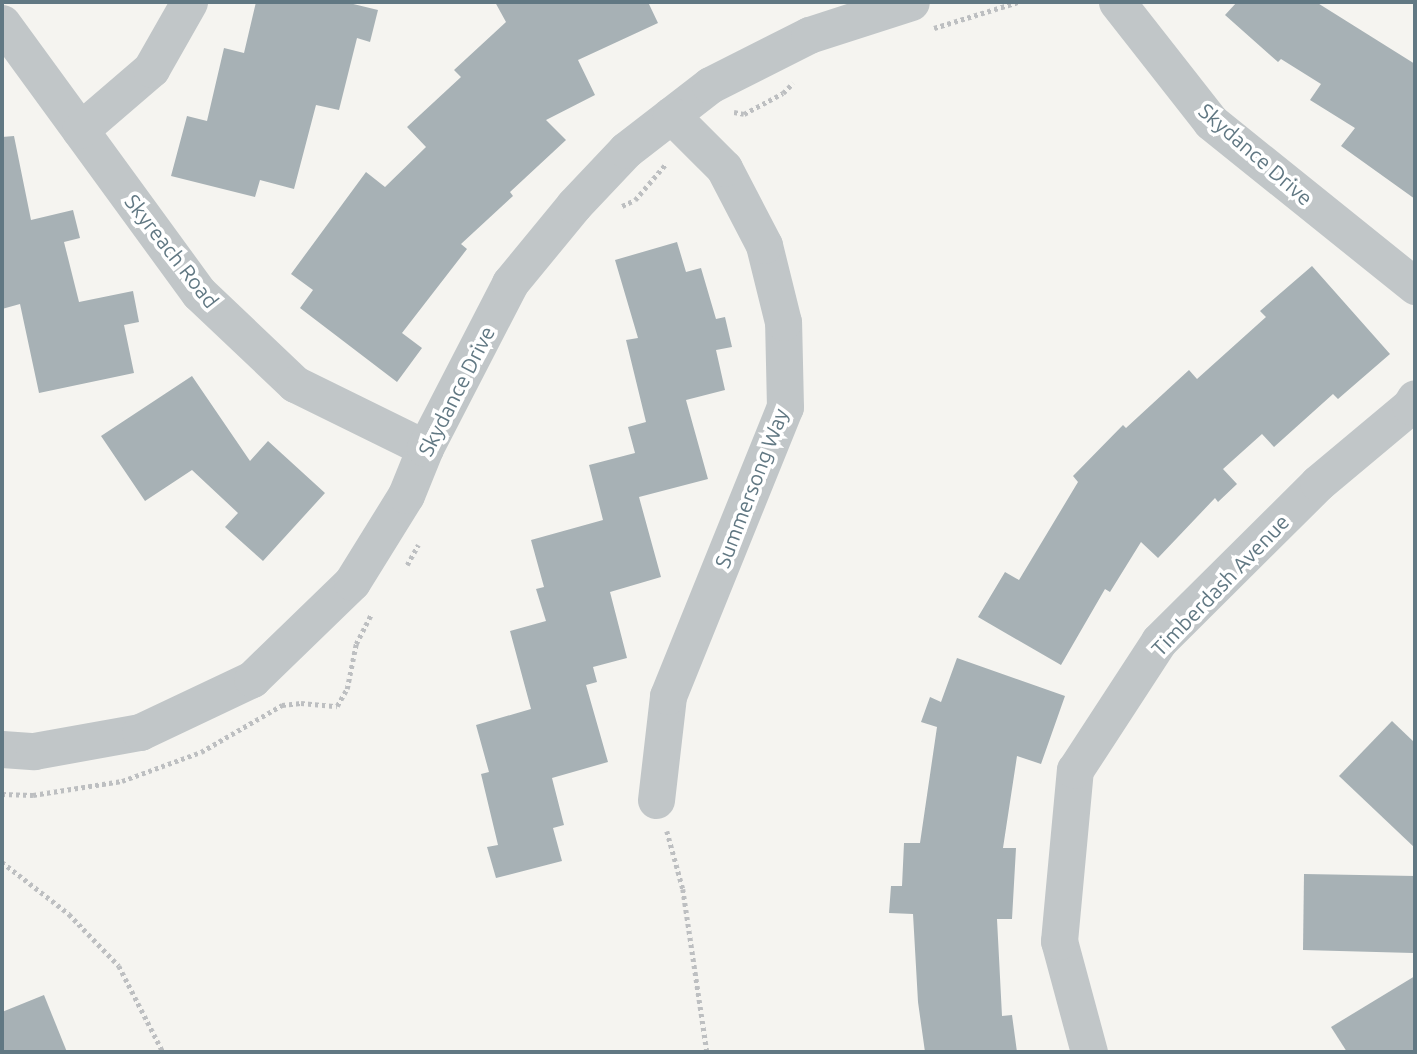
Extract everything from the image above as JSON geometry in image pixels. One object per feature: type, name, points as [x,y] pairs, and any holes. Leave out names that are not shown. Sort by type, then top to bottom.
[{"type":"street","points":[[80,131],[151,69],[189,2]]},
{"type":"street","name":"Skydance Drive","points":[[1117,2],[1122,13],[1211,121],[1415,286]]},
{"type":"street","name":"Skydance Drive","points":[[2,749],[34,751],[140,732],[252,679],[352,582],[406,495],[425,448],[510,283],[574,205],[626,150],[682,126],[710,85],[802,38],[917,17]]},
{"type":"street","name":"Skyreach Road","points":[[2,23],[199,293],[295,384],[425,448]]},
{"type":"street","name":"Summersong Way","points":[[656,800],[668,696],[785,407],[783,322],[764,245],[724,168],[682,126]]},
{"type":"street","name":"Timberdash Avenue","points":[[1089,1052],[1059,941],[1075,770],[1159,641],[1318,483],[1410,406],[1415,398]]},
{"type":"path","points":[[917,17],[1018,2]]},
{"type":"path","points":[[1024,2],[1050,2]]},
{"type":"path","points":[[618,207],[635,200],[664,168],[682,126],[729,111],[744,114],[783,93],[797,79]]},
{"type":"path","points":[[656,800],[684,889],[707,1052]]},
{"type":"path","points":[[2,862],[69,914],[119,966],[163,1052]]},
{"type":"building","points":[[256,2],[345,2],[378,10],[370,42],[357,38],[339,110],[316,105],[294,189],[260,180],[255,197],[171,176],[187,116],[207,121],[224,48],[244,53]]},
{"type":"building","points":[[495,2],[648,2],[658,23],[578,60],[595,95],[546,120],[566,140],[510,192],[513,196],[461,244],[467,249],[402,333],[422,348],[397,382],[300,308],[313,290],[291,274],[366,172],[385,187],[426,147],[407,127],[461,77],[454,70],[506,22]]},
{"type":"building","points":[[1237,2],[1316,2],[1415,64],[1415,199],[1341,146],[1355,128],[1310,100],[1321,84],[1281,59],[1278,62],[1225,15]]},
{"type":"building","points":[[14,136],[31,220],[73,210],[80,238],[64,242],[79,302],[133,291],[139,322],[124,325],[134,373],[39,393],[20,304],[2,309],[2,137]]},
{"type":"building","points":[[677,242],[686,272],[701,268],[716,319],[725,317],[732,347],[716,350],[725,390],[686,400],[708,479],[639,497],[661,577],[610,592],[627,658],[593,667],[597,682],[586,685],[608,762],[552,778],[564,825],[553,828],[562,861],[496,878],[487,847],[498,845],[481,774],[489,772],[476,725],[531,709],[510,631],[546,621],[536,589],[544,587],[531,540],[603,520],[589,465],[635,453],[628,427],[646,422],[626,340],[638,338],[615,260]]},
{"type":"building","points":[[1312,266],[1390,354],[1338,399],[1333,394],[1274,447],[1262,434],[1223,469],[1237,484],[1218,502],[1215,498],[1158,558],[1141,542],[1110,592],[1105,589],[1061,665],[978,617],[1005,572],[1019,580],[1078,482],[1073,476],[1123,425],[1126,428],[1189,370],[1197,379],[1266,317],[1260,311]]},
{"type":"building","points":[[192,376],[250,461],[268,441],[325,493],[263,561],[225,527],[238,513],[192,470],[145,501],[101,436]]},
{"type":"building","points":[[957,658],[1065,696],[1041,764],[1017,756],[1003,848],[1016,848],[1012,919],[997,919],[1002,1016],[1012,1015],[1017,1052],[925,1052],[918,1002],[913,914],[889,913],[891,886],[902,886],[904,843],[920,843],[937,727],[921,722],[930,697],[941,702]]},
{"type":"building","points":[[1392,721],[1415,743],[1415,848],[1339,776]]},
{"type":"building","points":[[1304,874],[1415,876],[1413,953],[1303,950]]},
{"type":"building","points":[[1415,976],[1415,1052],[1347,1052],[1331,1027]]},
{"type":"building","points":[[44,995],[67,1052],[2,1052],[2,1012]]}]
